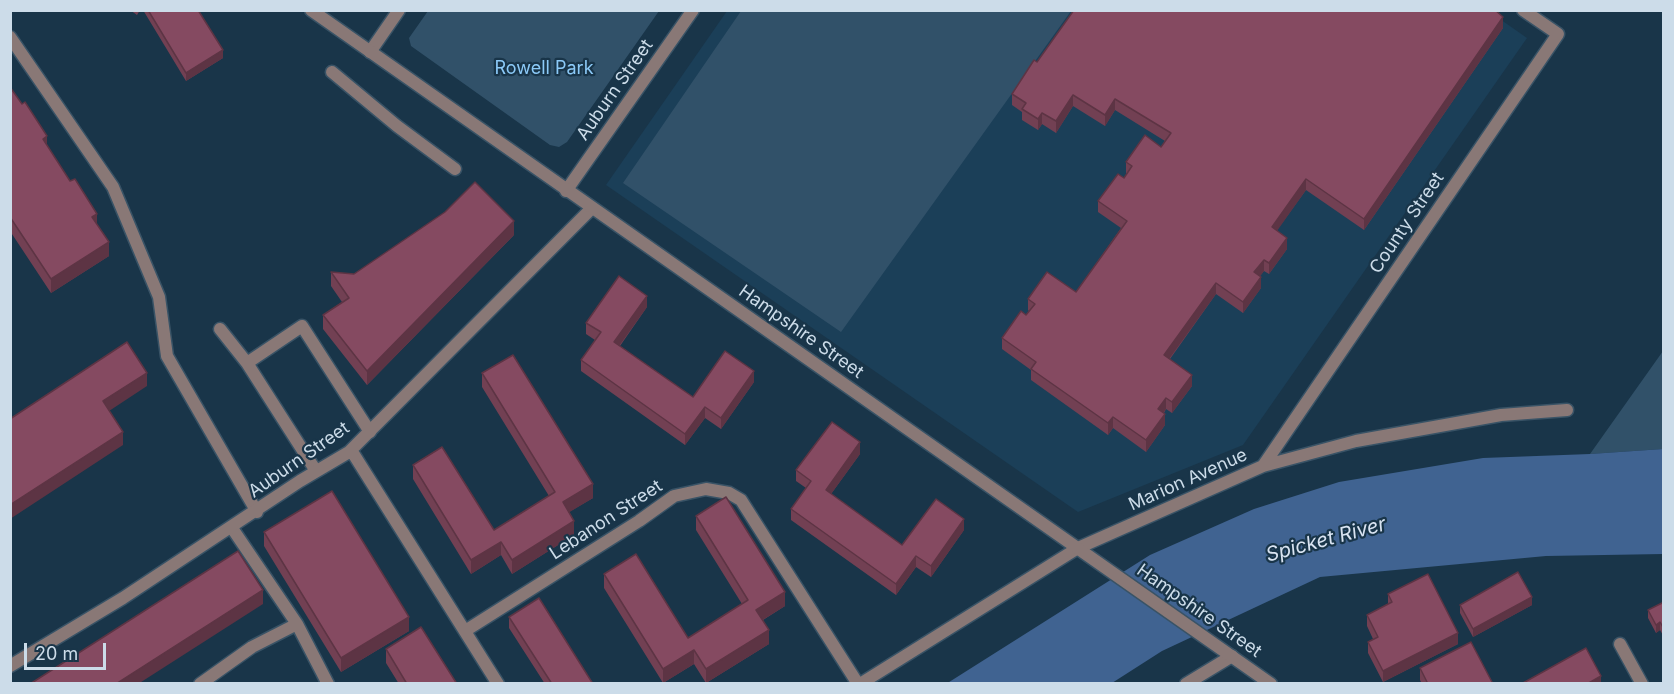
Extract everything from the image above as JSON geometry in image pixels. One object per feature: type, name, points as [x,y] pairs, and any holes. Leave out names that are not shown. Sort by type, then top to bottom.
[{"type":"street","name":"Hampshire Street","points":[[311,10],[1271,684]]},
{"type":"street","points":[[370,52],[399,10]]},
{"type":"street","name":"Auburn Street","points":[[566,191],[693,10]]},
{"type":"street","name":"County Street","points":[[1263,466],[1558,34],[1523,10]]},
{"type":"street","points":[[10,37],[113,187],[159,297],[167,357],[256,512]]},
{"type":"street","points":[[332,72],[397,126],[455,169]]},
{"type":"street","name":"Auburn Street","points":[[10,666],[123,598],[351,450],[592,208]]},
{"type":"street","points":[[247,363],[302,326],[370,432]]},
{"type":"street","points":[[220,329],[247,363],[316,471]]},
{"type":"street","name":"Marion Avenue","points":[[859,684],[1078,548],[1263,466],[1356,441],[1501,415],[1567,410]]},
{"type":"street","points":[[351,450],[498,684]]},
{"type":"street","name":"Lebanon Street","points":[[465,631],[639,521],[674,496],[705,489],[729,493],[741,500],[859,684]]},
{"type":"street","points":[[232,528],[297,624],[328,684]]},
{"type":"street","points":[[200,684],[252,647],[297,624]]},
{"type":"street","points":[[1620,644],[1642,684]]},
{"type":"street","points":[[1186,684],[1232,656]]},
{"type":"shaded area","points":[[1487,10],[1527,38],[1243,445],[1078,512],[606,185],[727,11]]},
{"type":"green space","name":"Rowell Park","points":[[428,11],[659,11],[567,142],[559,147],[550,145],[411,46],[409,38]]},
{"type":"green space","points":[[741,11],[1071,11],[841,332],[623,183]]},
{"type":"green space","points":[[1663,351],[1663,449],[1590,454]]},
{"type":"water","name":"Spicket River","points":[[1663,449],[1663,554],[1546,556],[1320,577],[1162,651],[1112,683],[946,684],[1150,555],[1254,509],[1339,482],[1483,458]]},
{"type":"building","points":[[148,10],[198,10],[223,50],[186,73]]},
{"type":"building","points":[[1074,10],[1495,10],[1503,17],[1364,219],[1306,179],[1272,227],[1287,238],[1269,263],[1264,260],[1254,272],[1261,277],[1243,302],[1216,283],[1164,355],[1192,375],[1172,402],[1166,398],[1158,409],[1165,414],[1146,440],[1113,417],[1108,423],[1031,369],[1036,362],[1002,338],[1021,311],[1026,315],[1035,304],[1028,299],[1047,272],[1076,292],[1127,221],[1098,201],[1118,174],[1124,178],[1132,166],[1126,162],[1145,135],[1161,147],[1171,133],[1115,99],[1105,115],[1073,95],[1056,121],[1042,113],[1038,119],[1022,109],[1026,103],[1012,94],[1034,60],[1037,62]]},
{"type":"building","points":[[10,87],[22,104],[25,102],[47,136],[43,139],[70,181],[75,179],[97,214],[92,217],[109,242],[51,279],[10,217]]},
{"type":"building","points":[[475,182],[514,221],[367,371],[323,315],[349,298],[331,272],[354,274],[445,212]]},
{"type":"building","points":[[619,276],[647,296],[614,342],[693,397],[725,351],[754,371],[721,418],[705,407],[685,434],[581,360],[601,332],[586,323]]},
{"type":"building","points":[[127,342],[147,373],[103,401],[123,432],[10,505],[10,419]]},
{"type":"building","points":[[513,355],[593,484],[563,502],[574,521],[512,560],[501,542],[471,560],[413,465],[442,447],[494,530],[555,492],[482,373]]},
{"type":"building","points":[[832,422],[860,442],[826,490],[902,545],[936,499],[964,519],[931,566],[916,556],[896,584],[791,509],[811,481],[796,470]]},
{"type":"building","points":[[332,491],[409,617],[341,658],[264,532]]},
{"type":"building","points":[[726,497],[785,592],[756,610],[769,630],[706,669],[694,650],[663,669],[604,574],[636,554],[688,638],[748,600],[696,516]]},
{"type":"building","points":[[238,551],[263,590],[116,684],[30,684]]},
{"type":"building","points":[[1518,572],[1532,597],[1473,629],[1460,605]]},
{"type":"building","points":[[1428,574],[1458,633],[1383,671],[1368,642],[1378,637],[1367,615],[1392,602],[1388,594]]},
{"type":"building","points":[[539,598],[593,684],[552,684],[509,617]]},
{"type":"building","points":[[1664,602],[1664,629],[1660,622],[1656,625],[1648,610]]},
{"type":"building","points":[[421,627],[457,684],[407,684],[386,649]]},
{"type":"building","points":[[1471,642],[1493,684],[1428,684],[1420,668]]},
{"type":"building","points":[[1586,648],[1601,676],[1587,684],[1523,684],[1523,683]]}]
